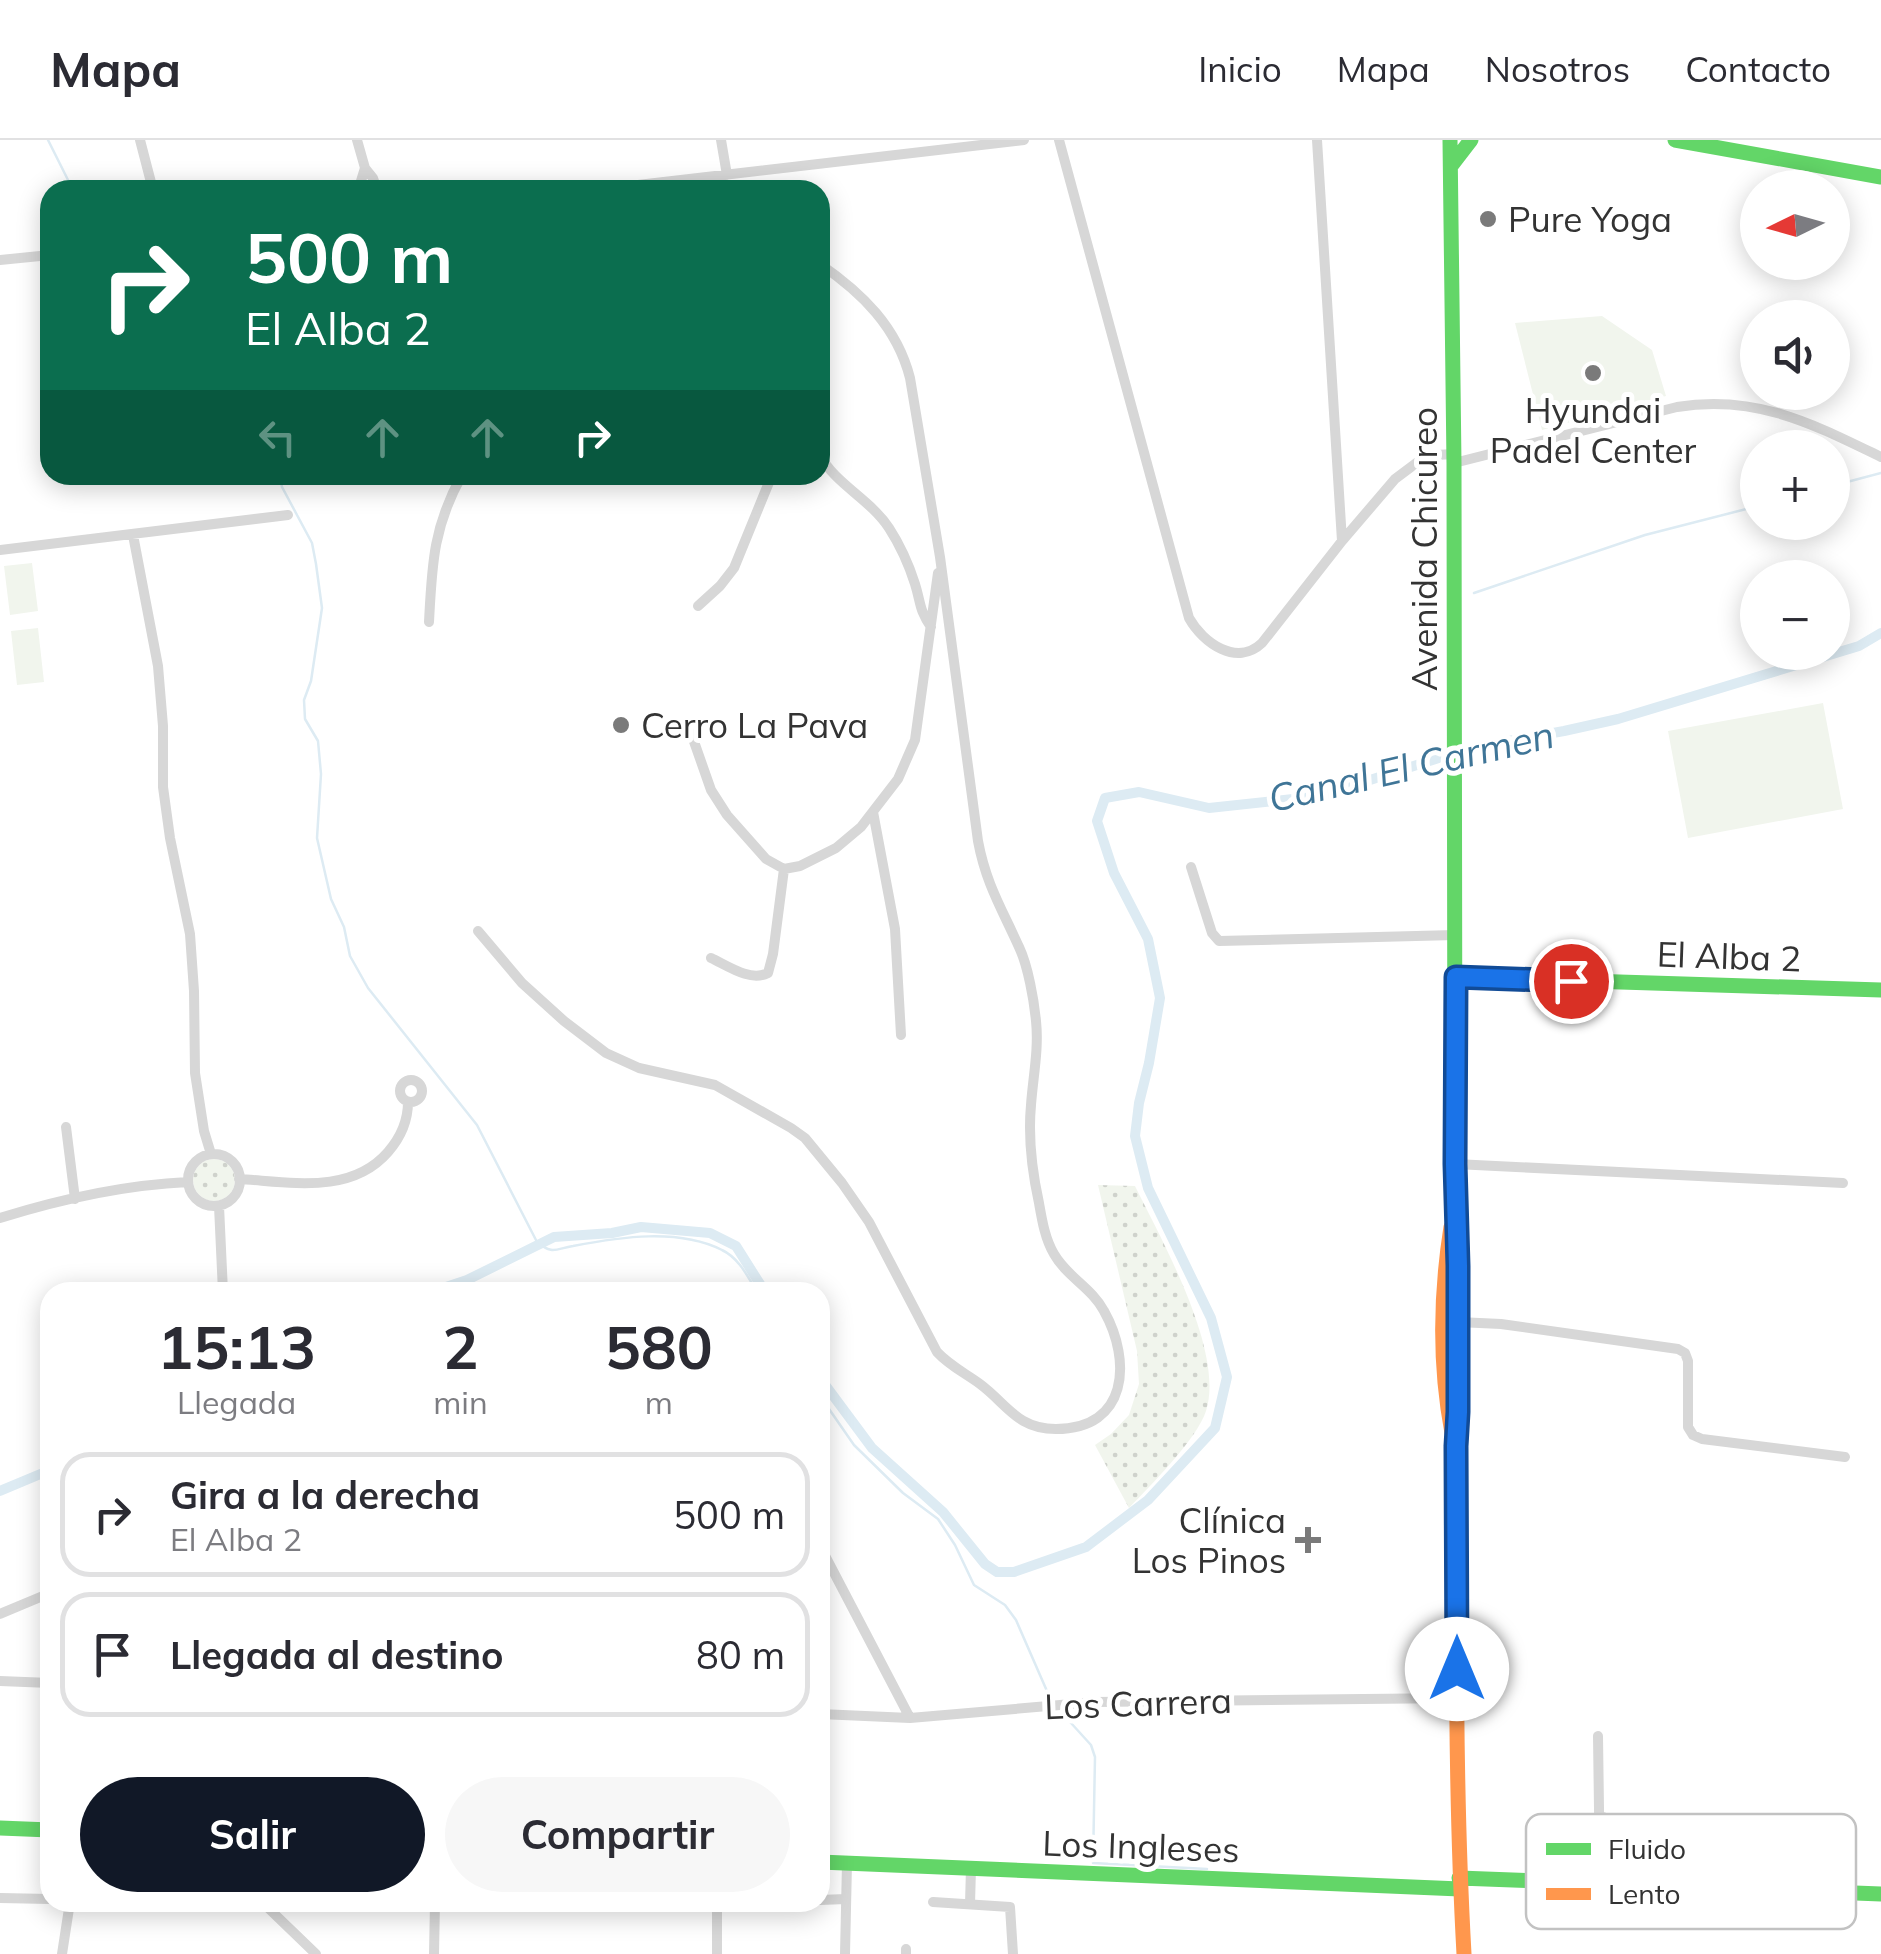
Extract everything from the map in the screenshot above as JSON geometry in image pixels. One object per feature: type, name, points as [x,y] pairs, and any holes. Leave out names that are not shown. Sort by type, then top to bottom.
[{"type":"main road","name":"Avenida Chicureo","points":[[1450,140],[1458,1215],[1457,1698],[1464,1954]]},
{"type":"main road","points":[[1451,166],[1470,140]]},
{"type":"main road","points":[[1674,140],[1881,178]]},
{"type":"main road","name":"El Alba 2","points":[[1456,977],[1881,990]]},
{"type":"main road","name":"Avenida Chicureo","points":[[1456,1198],[1441,1308],[1444,1390],[1456,1446]]},
{"type":"main road","points":[[0,1828],[40,1830]]},
{"type":"main road","name":"Los Ingleses","points":[[830,1862],[1526,1883]]},
{"type":"main road","name":"Los Ingleses","points":[[1856,1893],[1881,1894]]},
{"type":"street","points":[[140,140],[150,180]]},
{"type":"street","points":[[357,140],[365,168],[374,180]]},
{"type":"street","points":[[721,140],[727,175]]},
{"type":"street","points":[[698,180],[1024,140]]},
{"type":"street","points":[[1059,140],[1178,581],[1193,625],[1204,638],[1225,650],[1252,652],[1402,472],[1428,458],[1454,458],[1677,408],[1713,404],[1771,410],[1881,457]]},
{"type":"street","points":[[1317,140],[1342,541]]},
{"type":"street","points":[[361,180],[365,168]]},
{"type":"street","points":[[0,260],[40,255]]},
{"type":"street","points":[[478,931],[532,993],[606,1052],[645,1070],[716,1086],[805,1138],[869,1222],[937,1352],[1017,1418],[1042,1428],[1068,1428],[1096,1418],[1106,1409],[1121,1378],[1117,1344],[1094,1296],[1055,1257],[1038,1202],[1030,1141],[1036,1019],[1021,950],[987,880],[978,841],[914,396],[900,350],[882,320],[864,298],[830,272]]},
{"type":"street","points":[[830,468],[874,508],[890,530],[913,578],[921,614],[932,628]]},
{"type":"street","points":[[429,622],[436,536],[457,485]]},
{"type":"street","points":[[698,606],[734,568],[768,485]]},
{"type":"street","points":[[0,550],[288,515]]},
{"type":"street","points":[[133,535],[158,666],[163,787],[190,934],[195,1073],[211,1154]]},
{"type":"street","points":[[691,733],[711,790],[766,859],[784,869],[800,866],[836,848],[861,827],[898,779],[914,740],[940,558]]},
{"type":"street","points":[[874,812],[895,930],[902,1035]]},
{"type":"street","points":[[1191,867],[1212,934],[1219,941],[1455,935]]},
{"type":"street","points":[[710,958],[750,976],[768,972],[784,869]]},
{"type":"street","points":[[240,1179],[327,1183],[358,1175],[376,1164],[398,1139],[406,1123],[408,1102]]},
{"type":"street","points":[[66,1128],[75,1199]]},
{"type":"street","points":[[211,1154],[228,1159],[240,1179],[234,1196],[219,1206],[201,1203],[188,1182],[196,1162],[211,1154]]},
{"type":"street","points":[[1455,1164],[1843,1184]]},
{"type":"street","points":[[0,1218],[75,1199],[188,1182]]},
{"type":"street","points":[[219,1206],[223,1282]]},
{"type":"street","points":[[1458,1322],[1501,1324],[1678,1349],[1688,1361],[1688,1427],[1693,1435],[1845,1457]]},
{"type":"street","points":[[830,1565],[910,1718]]},
{"type":"street","points":[[0,1614],[40,1597]]},
{"type":"street","points":[[0,1682],[40,1683]]},
{"type":"street","name":"Los Carrera","points":[[830,1714],[910,1718],[1094,1702],[1457,1698]]},
{"type":"street","points":[[1598,1736],[1600,1814]]},
{"type":"street","points":[[845,1954],[847,1863]]},
{"type":"street","points":[[970,1904],[972,1868]]},
{"type":"street","points":[[0,1898],[40,1899]]},
{"type":"street","points":[[830,1900],[846,1899]]},
{"type":"street","points":[[934,1902],[1010,1907],[1013,1954]]},
{"type":"street","points":[[62,1954],[68,1912]]},
{"type":"street","points":[[272,1912],[316,1954]]},
{"type":"street","points":[[434,1954],[436,1912]]},
{"type":"street","points":[[717,1954],[718,1912]]},
{"type":"shaded area","name":"Hyundai Padel Center","points":[[1602,316],[1652,350],[1666,396],[1542,430],[1515,323]]},
{"type":"shaded area","points":[[32,563],[38,611],[10,615],[4,566]]},
{"type":"shaded area","points":[[38,628],[44,682],[17,685],[11,631]]},
{"type":"shaded area","points":[[1823,703],[1843,809],[1688,838],[1668,731]]},
{"type":"shaded area","points":[[214,1159],[229,1165],[235,1180],[229,1195],[214,1201],[199,1195],[193,1180],[199,1165]]},
{"type":"shaded area","points":[[1098,1185],[1135,1186],[1188,1297],[1207,1359],[1210,1387],[1206,1411],[1193,1435],[1129,1508],[1095,1445],[1129,1415],[1139,1384],[1137,1351]]},
{"type":"waterway","points":[[48,140],[68,180]]},
{"type":"waterway","points":[[1850,481],[1881,473]]},
{"type":"waterway","points":[[282,485],[312,543],[322,608],[311,681],[304,700],[305,719],[318,741],[321,774],[317,838],[350,956],[368,988],[477,1125],[537,1242],[554,1250],[629,1238],[687,1239],[728,1253],[751,1282]]},
{"type":"waterway","points":[[1474,593],[1645,535],[1740,511]]},
{"type":"waterway","name":"Canal El Carmen","points":[[830,1391],[872,1448],[943,1512],[985,1564],[997,1572],[1014,1572],[1086,1547],[1148,1500],[1215,1428],[1227,1377],[1211,1318],[1148,1188],[1135,1136],[1160,998],[1148,939],[1114,873],[1097,821],[1105,798],[1139,792],[1209,808],[1320,796],[1470,748],[1618,719],[1859,646],[1881,633]]},
{"type":"waterway","name":"Canal El Carmen","points":[[461,1282],[554,1237],[641,1227],[710,1233],[736,1246],[759,1282]]},
{"type":"waterway","points":[[830,1410],[854,1445],[903,1493],[938,1519],[974,1585],[1005,1605],[1016,1620],[1050,1698]]},
{"type":"waterway","name":"Canal El Carmen","points":[[0,1491],[40,1474]]},
{"type":"waterway","points":[[1061,1712],[1091,1745],[1095,1757],[1093,1863],[1207,1869]]},
{"type":"traffic: fast","points":[[1450,140],[1458,1361]]},
{"type":"traffic: fast","points":[[1451,166],[1471,140]]},
{"type":"traffic: fast","points":[[1675,140],[1881,177]]},
{"type":"traffic: fast","points":[[1455,977],[1881,990]]},
{"type":"traffic: fast","points":[[0,1828],[40,1830]]},
{"type":"traffic: fast","points":[[830,1862],[1460,1889]]},
{"type":"traffic: fast","points":[[1459,1878],[1526,1881]]},
{"type":"traffic: fast","points":[[1856,1893],[1881,1894]]},
{"type":"traffic: slow","points":[[1451,1227],[1442,1330],[1452,1433]]},
{"type":"traffic: slow","points":[[1458,1361],[1457,1731],[1464,1954]]},
{"type":"place","name":"Pure Yoga","points":[[1488,219]]},
{"type":"place","name":"Hyundai Padel Center","points":[[1593,373]]},
{"type":"place","name":"Cerro La Pava","points":[[621,725]]},
{"type":"place","name":"Clínica Los Pinos","points":[[1308,1540]]},
{"type":"route","points":[[1457,1669],[1456,977],[1571,981]]}]
